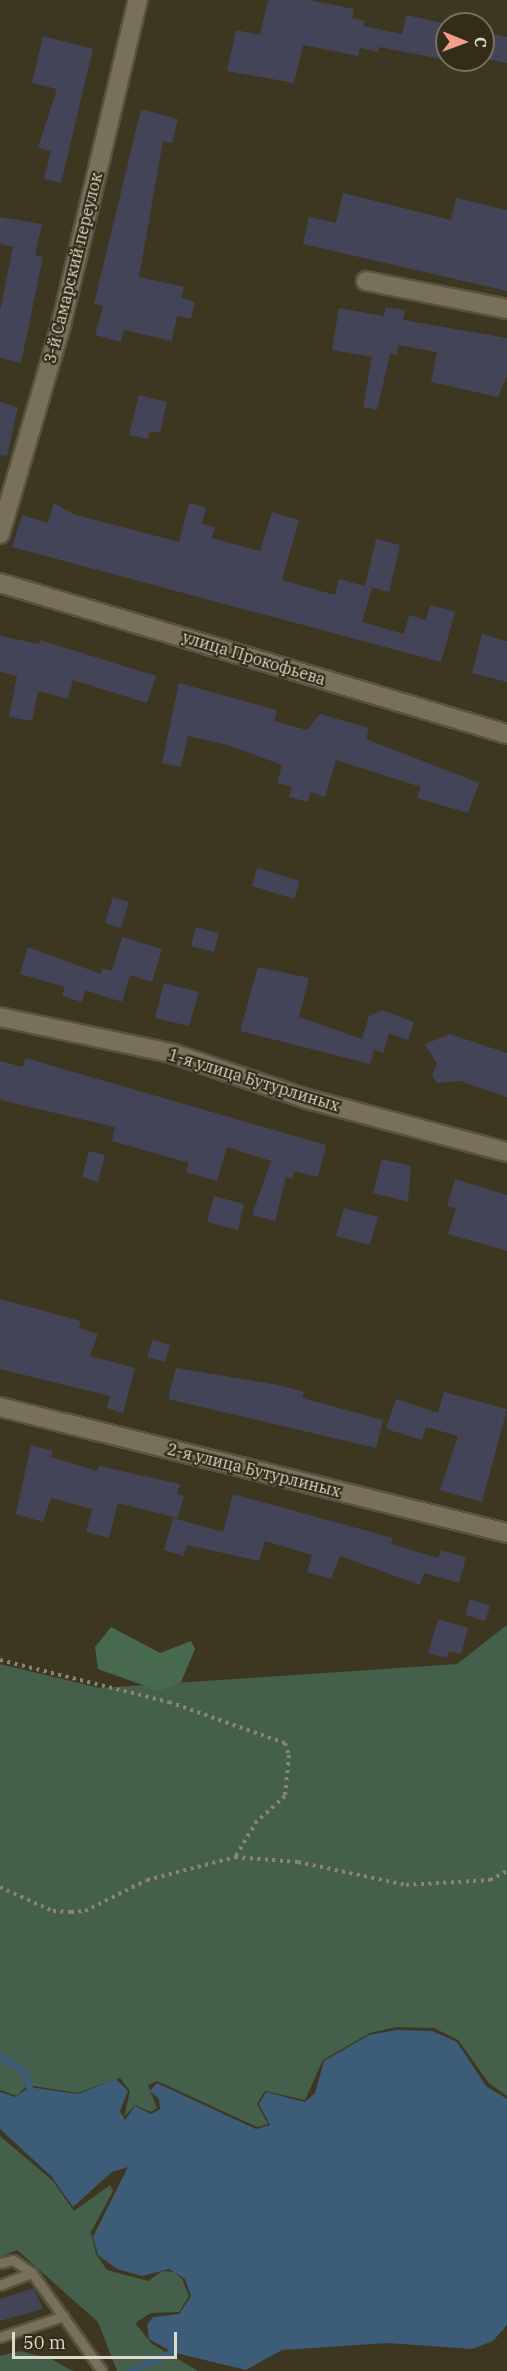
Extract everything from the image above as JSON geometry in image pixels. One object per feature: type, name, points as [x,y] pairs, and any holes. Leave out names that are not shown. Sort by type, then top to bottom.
[{"type":"street","name":"3-й Самарский переулок","points":[[0,534],[61,325],[138,0]]},
{"type":"street","points":[[366,281],[507,309]]},
{"type":"street","name":"улица Прокофьева","points":[[0,583],[507,734]]},
{"type":"street","name":"1-я улица Бутурлиных","points":[[0,1017],[171,1053],[304,1098],[507,1152]]},
{"type":"street","name":"2-я улица Бутурлиных","points":[[0,1407],[507,1533]]},
{"type":"lane","points":[[0,2263],[13,2260],[32,2273],[102,2371]]},
{"type":"lane","points":[[0,2286],[32,2273]]},
{"type":"lane","points":[[0,2337],[64,2316]]},
{"type":"path","points":[[0,1660],[169,1702],[285,1743],[289,1755],[285,1796],[257,1821],[235,1857]]},
{"type":"path","points":[[0,1887],[53,1911],[85,1911],[147,1880],[235,1857],[298,1862],[406,1885],[490,1880],[507,1871]]},
{"type":"green space","points":[[507,1625],[507,2096],[489,2083],[458,2040],[434,2028],[396,2027],[370,2033],[323,2060],[305,2100],[265,2091],[257,2104],[268,2124],[257,2127],[157,2081],[148,2085],[157,2108],[151,2112],[135,2105],[124,2117],[130,2091],[120,2078],[77,2093],[27,2085],[17,2096],[0,2090],[0,1664],[100,1688],[457,1664]]},
{"type":"green space","points":[[111,1627],[160,1653],[191,1641],[195,1649],[181,1682],[159,1691],[98,1669],[95,1647]]},
{"type":"green space","points":[[0,2136],[53,2181],[74,2211],[110,2185],[113,2191],[91,2232],[96,2254],[107,2270],[148,2281],[162,2271],[174,2272],[182,2279],[189,2296],[179,2312],[151,2313],[135,2323],[152,2344],[198,2371],[117,2371],[98,2322],[17,2250],[0,2257]]},
{"type":"green space","points":[[20,2351],[51,2359],[73,2371],[0,2371],[0,2356]]},
{"type":"water","points":[[396,2030],[432,2031],[457,2042],[486,2086],[507,2099],[507,2325],[493,2341],[472,2349],[388,2343],[282,2350],[246,2370],[172,2352],[149,2339],[147,2325],[153,2317],[179,2314],[191,2296],[185,2279],[169,2269],[142,2276],[117,2269],[98,2255],[93,2237],[128,2167],[112,2172],[73,2207],[51,2176],[0,2129],[0,2092],[16,2097],[29,2087],[78,2094],[116,2079],[128,2091],[120,2111],[125,2120],[135,2106],[151,2114],[160,2109],[159,2099],[150,2091],[157,2083],[256,2129],[270,2125],[259,2104],[266,2092],[305,2102],[315,2093],[324,2061],[369,2035]]},
{"type":"building","points":[[268,0],[309,0],[354,9],[352,18],[365,21],[364,26],[402,34],[406,15],[435,21],[435,58],[379,47],[378,52],[360,48],[358,56],[303,45],[294,83],[227,71],[236,30],[260,35]]},
{"type":"building","points":[[495,34],[507,37],[507,63],[495,60]]},
{"type":"building","points":[[43,36],[93,49],[61,183],[44,179],[51,151],[38,148],[57,89],[32,83]]},
{"type":"building","points":[[141,109],[178,119],[172,143],[163,141],[139,277],[184,287],[181,298],[195,302],[191,319],[177,316],[172,341],[124,330],[121,342],[95,335],[103,306],[94,304]]},
{"type":"building","points":[[343,193],[451,220],[456,198],[507,210],[507,291],[303,244],[309,217],[336,223]]},
{"type":"building","points":[[0,217],[42,224],[35,255],[43,257],[21,363],[0,358],[0,311],[13,247],[0,244]]},
{"type":"building","points":[[386,307],[405,310],[403,320],[507,338],[507,376],[498,397],[431,382],[437,352],[398,345],[397,355],[390,354],[377,410],[363,407],[372,357],[332,350],[339,308],[384,316]]},
{"type":"building","points":[[139,395],[167,402],[160,433],[150,431],[148,439],[129,435]]},
{"type":"building","points":[[0,402],[18,407],[7,456],[0,455]]},
{"type":"building","points":[[54,503],[73,514],[179,542],[189,503],[206,507],[202,524],[215,527],[212,538],[260,551],[272,512],[299,520],[282,580],[335,595],[339,579],[365,586],[376,539],[400,545],[389,592],[366,586],[372,588],[362,622],[404,634],[409,615],[426,620],[430,605],[455,612],[441,662],[12,547],[22,515],[48,523]]},
{"type":"building","points":[[482,634],[507,641],[507,682],[472,673]]},
{"type":"building","points":[[0,636],[39,644],[40,640],[156,676],[147,703],[73,680],[68,699],[38,691],[32,721],[9,717],[17,676],[0,672]]},
{"type":"building","points":[[179,683],[277,710],[274,721],[307,730],[320,714],[369,728],[366,739],[479,783],[468,813],[417,798],[421,787],[336,760],[325,797],[311,792],[308,802],[289,797],[292,787],[277,783],[282,765],[228,745],[188,736],[181,767],[162,763]]},
{"type":"building","points":[[257,868],[300,881],[294,899],[252,886]]},
{"type":"building","points":[[113,897],[129,902],[121,928],[105,923]]},
{"type":"building","points":[[196,927],[219,933],[214,952],[191,946]]},
{"type":"building","points":[[122,937],[162,949],[152,982],[130,975],[122,1002],[85,990],[82,1002],[62,996],[65,987],[20,974],[28,947],[101,974],[102,968],[112,971]]},
{"type":"building","points":[[258,967],[309,978],[299,1017],[362,1039],[369,1016],[382,1010],[414,1022],[408,1040],[389,1033],[383,1053],[374,1050],[370,1064],[240,1031]]},
{"type":"building","points":[[164,983],[199,992],[189,1026],[155,1018]]},
{"type":"building","points":[[450,1034],[507,1053],[507,1097],[460,1081],[437,1083],[432,1075],[437,1064],[425,1044]]},
{"type":"building","points":[[25,1058],[326,1145],[318,1177],[294,1171],[292,1179],[286,1177],[275,1221],[252,1215],[271,1161],[227,1147],[217,1181],[186,1172],[189,1163],[112,1141],[115,1127],[0,1100],[0,1061],[23,1067]]},
{"type":"building","points":[[89,1151],[105,1155],[98,1182],[82,1177]]},
{"type":"building","points":[[382,1159],[411,1166],[408,1202],[373,1193]]},
{"type":"building","points":[[455,1179],[507,1195],[507,1251],[448,1234],[456,1208],[447,1206]]},
{"type":"building","points":[[214,1196],[244,1204],[238,1230],[207,1222]]},
{"type":"building","points":[[344,1208],[378,1217],[370,1245],[336,1236]]},
{"type":"building","points":[[0,1299],[81,1321],[79,1328],[98,1334],[90,1356],[135,1368],[123,1413],[107,1408],[110,1396],[0,1369]]},
{"type":"building","points":[[153,1340],[170,1345],[165,1362],[147,1357]]},
{"type":"building","points":[[176,1368],[278,1385],[304,1392],[302,1398],[383,1420],[376,1448],[168,1399]]},
{"type":"building","points":[[444,1392],[507,1409],[482,1502],[440,1490],[458,1436],[426,1427],[422,1440],[386,1429],[396,1399],[438,1413]]},
{"type":"building","points":[[31,1445],[53,1451],[51,1457],[97,1471],[99,1466],[180,1484],[177,1494],[184,1496],[178,1518],[118,1503],[109,1538],[86,1532],[92,1509],[51,1498],[43,1522],[16,1514]]},
{"type":"building","points":[[233,1494],[393,1538],[391,1544],[438,1558],[441,1550],[466,1557],[459,1583],[424,1573],[420,1585],[340,1556],[331,1579],[307,1572],[312,1555],[265,1541],[259,1561],[187,1545],[184,1556],[164,1550],[173,1518],[223,1532]]},
{"type":"building","points":[[470,1599],[490,1606],[485,1621],[465,1615]]},
{"type":"building","points":[[438,1619],[468,1628],[461,1654],[449,1651],[447,1658],[428,1653]]},
{"type":"building","points":[[34,2288],[43,2309],[0,2321],[0,2299]]},
{"type":"waterway","points":[[0,2056],[24,2071],[29,2087]]},
{"type":"waterway","points":[[130,2371],[172,2352]]}]
